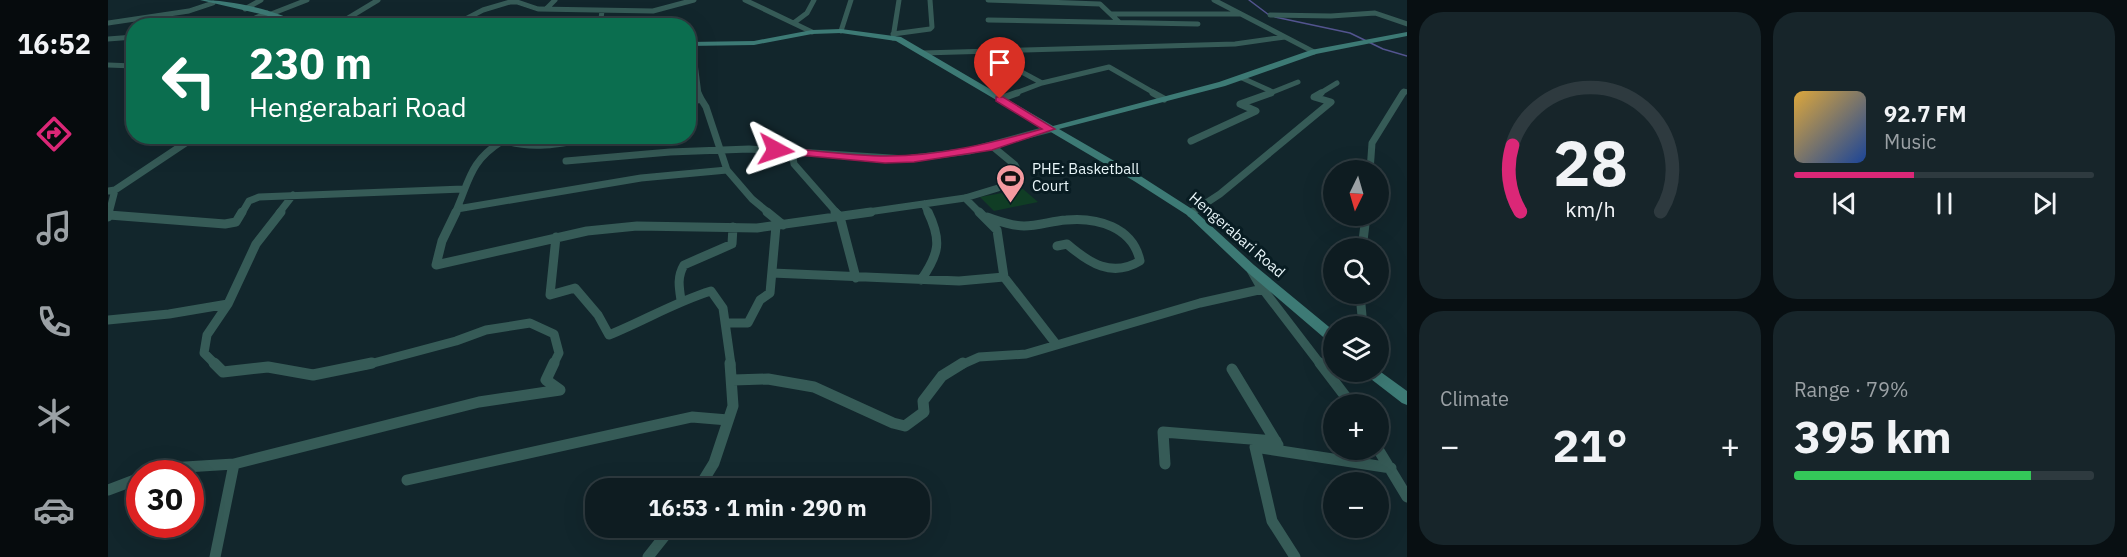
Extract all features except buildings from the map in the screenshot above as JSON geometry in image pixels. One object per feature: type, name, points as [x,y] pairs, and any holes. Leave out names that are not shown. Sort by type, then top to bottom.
[{"type":"main road","points":[[203,0],[280,18]]},
{"type":"main road","name":"Hengerabari Road","points":[[696,44],[754,43],[812,32],[841,31],[893,36],[1138,179],[1191,213],[1250,268],[1323,330]]},
{"type":"main road","points":[[1050,129],[1242,78],[1314,52],[1362,45],[1405,35]]},
{"type":"main road","points":[[1385,382],[1407,399]]},
{"type":"street","points":[[142,18],[189,11],[226,0]]},
{"type":"street","points":[[245,9],[261,0]]},
{"type":"street","points":[[258,18],[307,0]]},
{"type":"street","points":[[348,18],[378,0]]},
{"type":"street","points":[[546,9],[555,0]]},
{"type":"street","points":[[463,18],[476,8],[502,1],[518,2],[527,8],[653,11],[694,0]]},
{"type":"street","points":[[745,0],[812,32]]},
{"type":"street","points":[[795,22],[803,18],[811,9],[814,0]]},
{"type":"street","points":[[841,31],[851,0]]},
{"type":"street","points":[[899,0],[893,36],[932,27],[930,0]]},
{"type":"street","points":[[988,0],[1100,4],[1119,22]]},
{"type":"street","points":[[1214,0],[1314,52]]},
{"type":"street","points":[[601,18],[602,11]]},
{"type":"street","points":[[1270,15],[1375,13],[1407,24]]},
{"type":"street","points":[[1112,15],[1240,14]]},
{"type":"street","points":[[108,23],[126,20]]},
{"type":"street","points":[[988,20],[1198,24]]},
{"type":"street","points":[[923,53],[1224,45],[1285,37]]},
{"type":"street","points":[[108,39],[126,38]]},
{"type":"street","points":[[696,63],[697,89],[706,107],[727,170],[779,225]]},
{"type":"street","points":[[108,65],[126,66]]},
{"type":"street","points":[[1000,99],[1042,83],[1109,67],[1164,99]]},
{"type":"street","points":[[1016,69],[1042,83]]},
{"type":"street","points":[[1242,78],[1273,92]]},
{"type":"street","points":[[1191,141],[1256,111],[1240,104],[1298,82]]},
{"type":"street","points":[[1191,213],[1220,194],[1331,102],[1314,97],[1337,83]]},
{"type":"street","points":[[1370,160],[1371,143],[1404,91],[1407,92]]},
{"type":"street","points":[[696,101],[701,99]]},
{"type":"street","points":[[566,161],[663,152],[719,150],[792,152],[885,159],[934,156],[992,146],[1050,129]]},
{"type":"street","points":[[183,144],[111,190],[108,216],[231,224],[239,219],[252,199],[293,195],[463,189]]},
{"type":"street","points":[[497,144],[483,153],[463,189],[457,209],[442,241],[436,265],[556,237],[637,226],[779,225],[965,198],[998,188],[1019,173],[1015,165],[992,146]]},
{"type":"street","points":[[539,144],[556,144]]},
{"type":"street","points":[[792,152],[794,164],[840,217],[856,278]]},
{"type":"street","points":[[457,209],[641,178],[727,170]]},
{"type":"street","points":[[204,466],[234,464],[479,402],[560,390],[546,380],[559,352],[554,334],[530,323],[486,330],[456,341],[349,369],[313,375],[268,367],[223,372],[204,353],[207,336],[228,304],[256,244],[293,195]]},
{"type":"street","points":[[965,198],[997,230],[1004,277],[1056,344]]},
{"type":"street","points":[[921,280],[936,259],[938,233],[924,204]]},
{"type":"street","points":[[985,216],[1023,226],[1065,219],[1110,225],[1129,236],[1137,244],[1140,261],[1132,267],[1109,270],[1095,266],[1067,244],[1057,246]]},
{"type":"street","points":[[725,323],[748,323],[760,300],[770,293],[779,225]]},
{"type":"street","points":[[681,300],[676,282],[678,272],[689,262],[703,255],[721,253],[732,244],[733,227]]},
{"type":"street","points":[[556,237],[550,295],[575,288],[598,315],[609,335],[642,322],[681,300],[711,291],[723,308],[733,380],[733,406],[714,463],[705,478]]},
{"type":"street","points":[[1250,268],[1263,289],[1344,394]]},
{"type":"street","points":[[772,273],[959,281],[1004,277]]},
{"type":"street","points":[[733,380],[768,379],[814,387],[905,426],[924,412],[923,401],[942,376],[965,362],[980,357],[1026,354],[1200,303],[1263,289]]},
{"type":"street","points":[[108,320],[169,314],[228,304]]},
{"type":"street","points":[[1232,369],[1279,446]]},
{"type":"street","points":[[407,480],[692,417],[728,420]]},
{"type":"street","points":[[1165,464],[1162,432],[1279,446],[1391,468]]},
{"type":"street","points":[[1279,446],[1255,447],[1272,521],[1295,557]]},
{"type":"street","points":[[1386,460],[1407,497]]},
{"type":"street","points":[[215,557],[234,464]]},
{"type":"street","points":[[108,490],[126,483]]},
{"type":"street","points":[[648,557],[663,538]]},
{"type":"green space","points":[[1023,189],[1038,202],[994,211],[980,197]]},
{"type":"waterway","points":[[1249,0],[1269,15]]},
{"type":"waterway","points":[[1275,17],[1350,33],[1383,49],[1407,56]]},
{"type":"place","name":"PHE: Basketball Court","points":[[1011,204]]},
{"type":"route","points":[[776,150],[885,159],[914,159],[992,146],[1050,129],[1000,99]]}]
